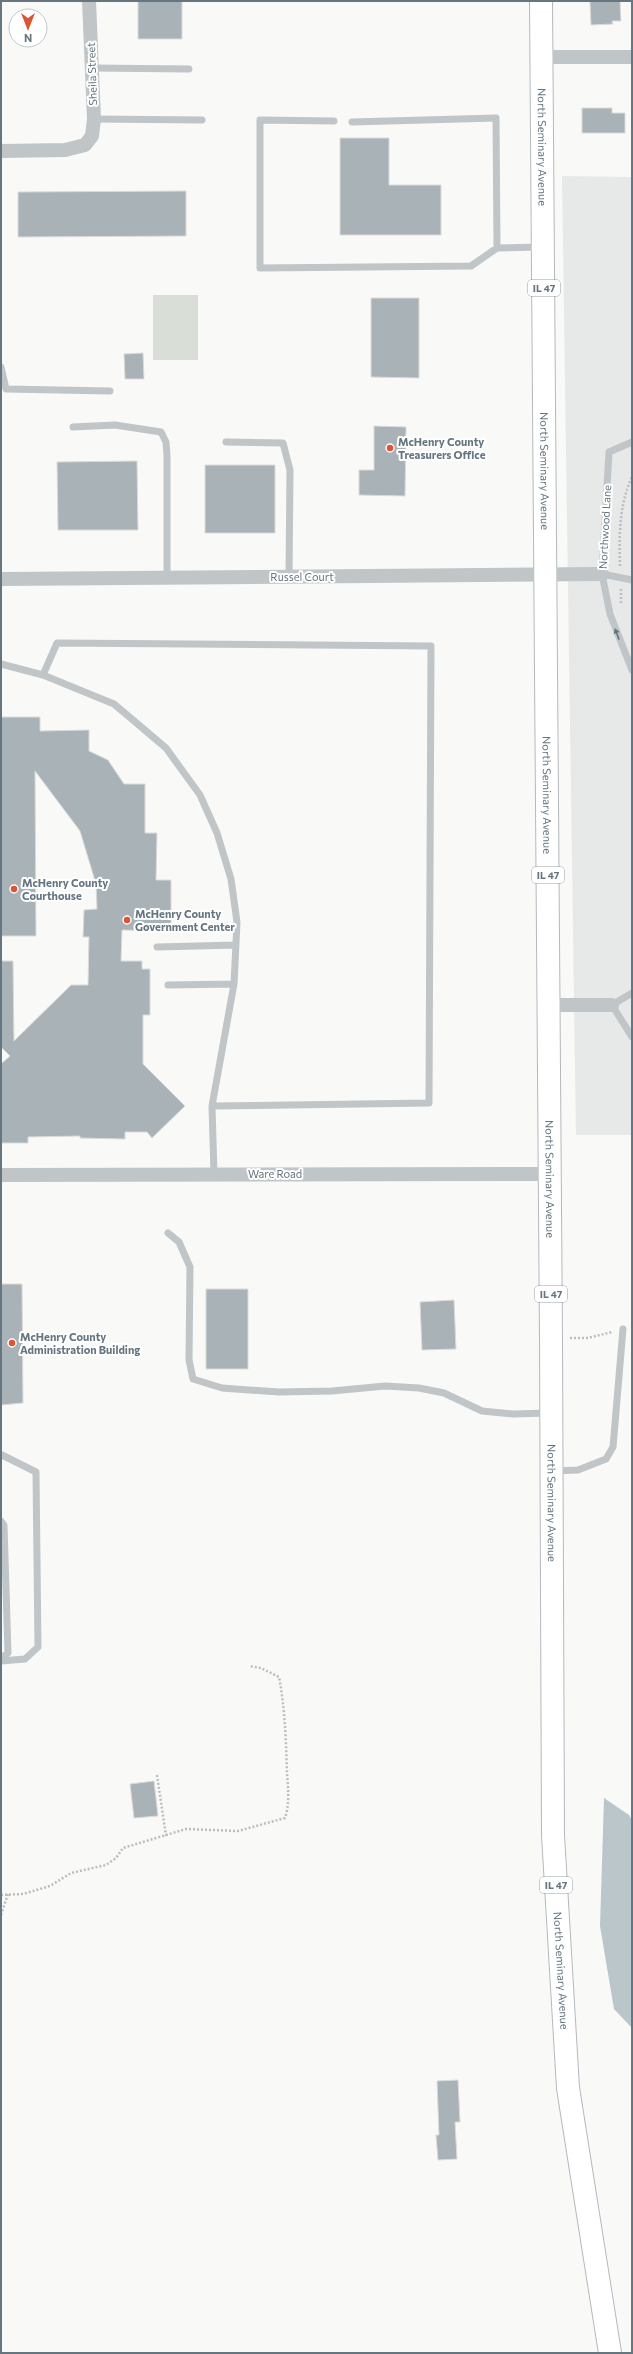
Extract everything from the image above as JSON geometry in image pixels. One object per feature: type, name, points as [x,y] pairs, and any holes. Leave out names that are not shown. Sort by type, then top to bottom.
[{"type":"main road","name":"North Seminary Avenue","points":[[542,1],[552,1413],[552,1835],[568,2088],[610,2353]]},
{"type":"street","name":"Sheila Street","points":[[1,151],[65,150],[85,145],[92,136],[94,119],[89,1]]},
{"type":"street","points":[[542,57],[632,57]]},
{"type":"street","name":"Russel Court","points":[[1,579],[602,574]]},
{"type":"street","points":[[549,1005],[612,1005]]},
{"type":"street","name":"Ware Road","points":[[1,1175],[550,1174]]},
{"type":"lane","points":[[91,68],[189,69]]},
{"type":"lane","points":[[352,122],[496,118],[497,248]]},
{"type":"lane","points":[[94,119],[202,120]]},
{"type":"lane","points":[[334,121],[260,120],[260,268],[470,266],[497,248],[543,247]]},
{"type":"lane","points":[[1,367],[6,390],[110,391]]},
{"type":"lane","points":[[73,427],[115,425],[161,432],[166,442],[167,456],[167,578]]},
{"type":"lane","points":[[226,442],[283,442],[290,470],[289,577]]},
{"type":"lane","name":"Northwood Lane","points":[[632,442],[609,452],[602,574],[610,614],[632,670]]},
{"type":"lane","points":[[602,574],[632,580]]},
{"type":"lane","points":[[43,675],[57,643],[431,646],[429,1103],[212,1106]]},
{"type":"lane","points":[[1,664],[43,675],[114,704],[166,748],[200,794],[217,833],[230,879],[237,922],[234,984],[212,1106],[214,1174]]},
{"type":"lane","points":[[157,947],[236,945]]},
{"type":"lane","points":[[168,985],[234,984]]},
{"type":"lane","points":[[632,993],[612,1005],[632,1037]]},
{"type":"lane","points":[[168,1233],[180,1242],[190,1267],[189,1360],[193,1379],[222,1388],[279,1392],[385,1386],[419,1388],[444,1393],[482,1411],[513,1414],[552,1413]]},
{"type":"lane","points":[[552,1471],[578,1470],[606,1459],[613,1447],[623,1329]]},
{"type":"lane","points":[[1,1660],[24,1659],[38,1647],[36,1472],[2,1455]]},
{"type":"lane","points":[[1,1521],[4,1525],[8,1653],[1,1660]]},
{"type":"path","points":[[622,609],[619,538],[625,493],[632,477]]},
{"type":"path","points":[[551,1339],[588,1338],[623,1329]]},
{"type":"path","points":[[1,1895],[23,1894],[50,1886],[71,1874],[106,1865],[116,1858],[123,1848],[186,1829],[238,1831],[285,1818],[288,1809],[288,1794],[285,1728],[280,1677],[261,1668],[249,1666]]},
{"type":"path","points":[[157,1775],[166,1836]]},
{"type":"path","points":[[1,1915],[8,1894]]},
{"type":"shaded area","points":[[562,176],[632,177],[632,1135],[576,1135]]},
{"type":"shaded area","points":[[153,295],[198,295],[198,360],[153,360]]},
{"type":"shaded area","points":[[604,1798],[629,1815],[632,1820],[632,2028],[614,2009],[600,1926]]},
{"type":"building","points":[[138,1],[182,1],[182,39],[138,39]]},
{"type":"building","points":[[590,1],[620,1],[621,21],[612,21],[613,24],[591,25]]},
{"type":"building","points":[[582,108],[612,108],[612,113],[625,113],[625,133],[582,133]]},
{"type":"building","points":[[340,138],[389,138],[389,185],[441,185],[441,235],[340,235]]},
{"type":"building","points":[[186,191],[186,236],[18,237],[18,192]]},
{"type":"building","points":[[371,298],[419,298],[419,378],[371,377]]},
{"type":"building","points":[[143,353],[144,379],[125,379],[124,354]]},
{"type":"building","name":"McHenry County Treasurers Office","points":[[374,426],[406,427],[405,496],[359,495],[359,470],[374,470]]},
{"type":"building","points":[[137,461],[138,530],[58,530],[57,462]]},
{"type":"building","points":[[205,465],[275,465],[275,533],[205,533]]},
{"type":"building","name":"McHenry County Government Center","points":[[1,717],[40,717],[40,731],[89,730],[89,751],[108,760],[124,784],[145,784],[145,833],[157,833],[156,880],[171,880],[171,931],[122,930],[121,961],[142,961],[142,969],[150,969],[150,1015],[143,1015],[143,1064],[185,1106],[152,1138],[147,1132],[125,1132],[125,1139],[80,1138],[80,1136],[28,1137],[28,1143],[1,1143],[1,1064],[10,1056],[1,1047],[1,961],[13,961],[14,1041],[71,985],[88,985],[89,937],[83,937],[84,910],[97,909],[96,884],[80,831],[35,771],[36,936],[1,936]]},
{"type":"building","name":"McHenry County Administration Building","points":[[1,1284],[22,1284],[23,1403],[1,1405]]},
{"type":"building","points":[[206,1289],[248,1289],[248,1369],[206,1369]]},
{"type":"building","points":[[454,1300],[456,1349],[422,1350],[420,1302]]},
{"type":"building","points":[[154,1781],[158,1816],[134,1818],[130,1784]]},
{"type":"building","points":[[458,2080],[460,2122],[455,2122],[457,2159],[438,2160],[436,2135],[439,2135],[437,2081]]},
{"type":"place","name":"McHenry County Treasurers Office","points":[[390,448]]},
{"type":"place","name":"McHenry County Courthouse","points":[[14,889]]},
{"type":"place","name":"McHenry County Government Center","points":[[127,920]]},
{"type":"place","name":"McHenry County Administration Building","points":[[12,1343]]}]
